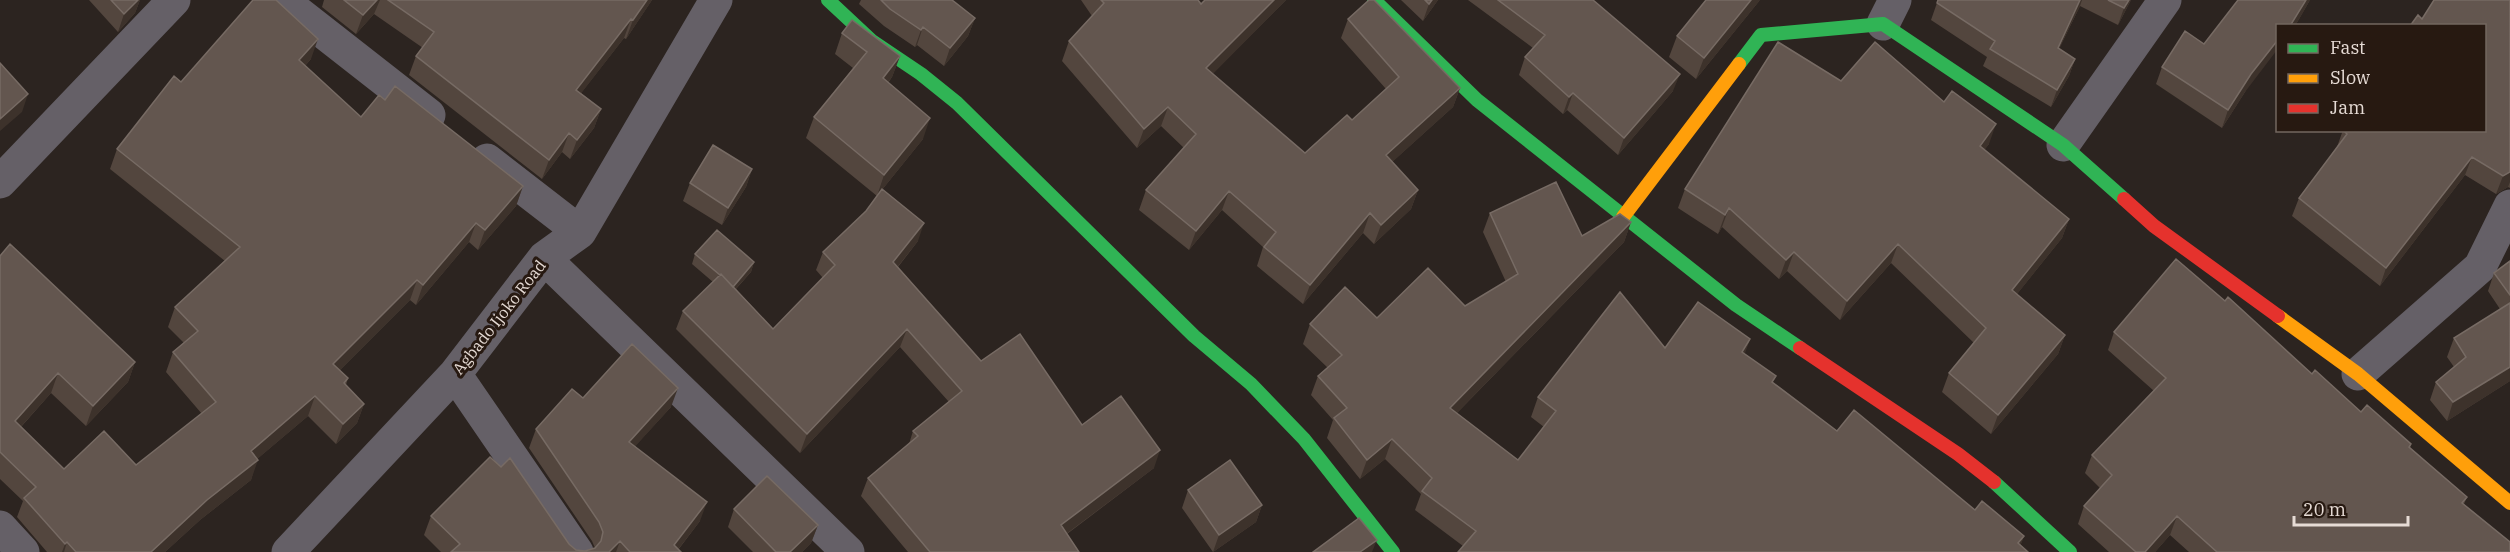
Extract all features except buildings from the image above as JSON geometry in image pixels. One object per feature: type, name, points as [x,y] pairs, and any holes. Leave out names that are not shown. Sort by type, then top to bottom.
[{"type":"street","points":[[0,182],[174,0]]},
{"type":"street","points":[[282,0],[580,232]]},
{"type":"street","name":"Agbado Ijoko Road","points":[[288,552],[455,374],[544,258],[580,232],[716,0]]},
{"type":"street","points":[[828,0],[872,41],[921,74],[957,103],[1194,336],[1251,384],[1304,439],[1393,552]]},
{"type":"street","points":[[1374,0],[1477,100],[1623,217],[1736,305],[1958,454],[2009,494],[2070,552]]},
{"type":"street","points":[[2063,145],[2165,0]]},
{"type":"street","points":[[1623,217],[1761,35],[1889,12],[2063,145],[2154,226],[2358,374],[2510,503]]},
{"type":"street","points":[[2358,374],[2480,267],[2510,206]]},
{"type":"street","points":[[544,258],[848,552]]},
{"type":"street","points":[[455,374],[540,502],[577,552]]},
{"type":"street","points":[[0,527],[23,552]]},
{"type":"traffic: fast","points":[[828,0],[872,41],[921,74],[957,103],[1194,336],[1251,384],[1304,439],[1393,552]]},
{"type":"traffic: fast","points":[[1374,0],[1477,100],[1736,305],[1800,348]]},
{"type":"traffic: fast","points":[[1739,64],[1761,35],[1883,24],[2063,145],[2124,199]]},
{"type":"traffic: fast","points":[[1994,482],[2070,552]]},
{"type":"traffic: slow","points":[[1623,217],[1739,64]]},
{"type":"traffic: slow","points":[[2278,316],[2358,374],[2510,503]]},
{"type":"traffic: jam","points":[[2124,199],[2154,226],[2278,316]]},
{"type":"traffic: jam","points":[[1800,348],[1958,454],[1994,482]]}]
